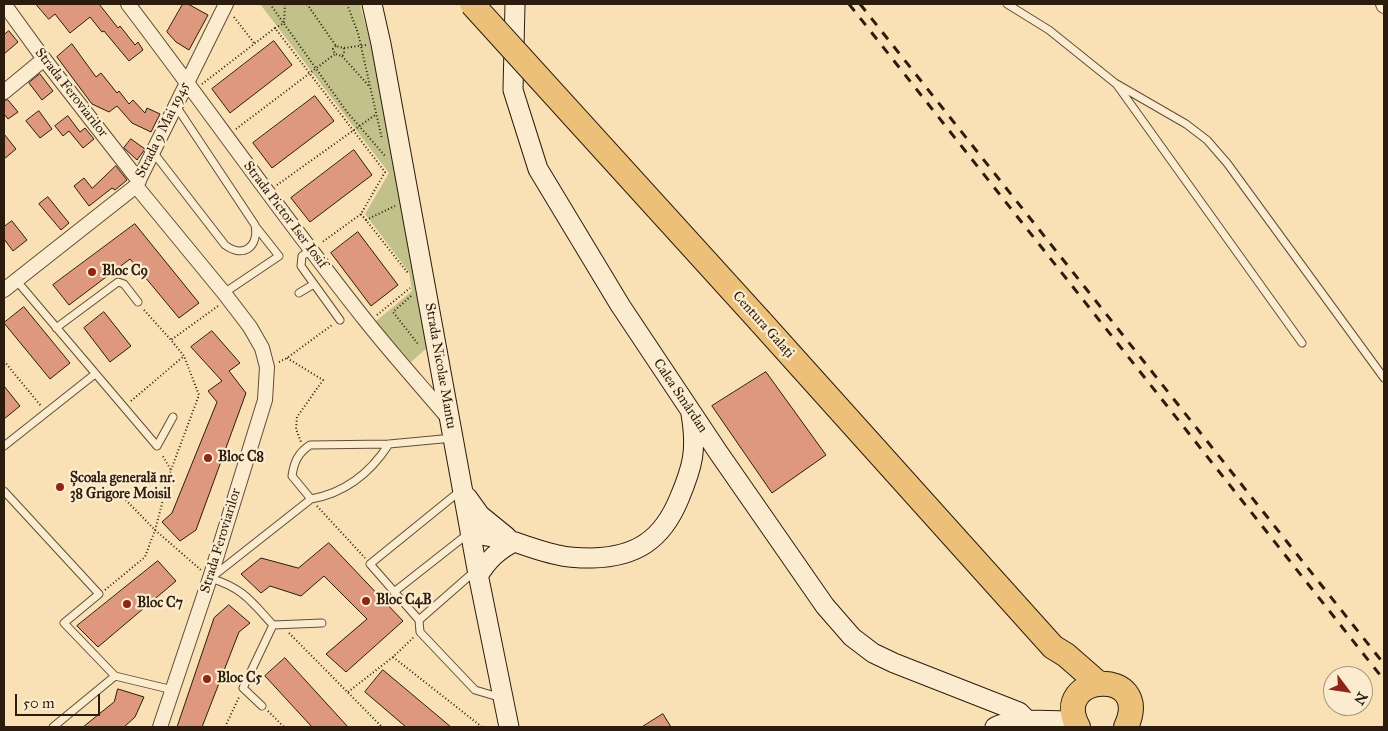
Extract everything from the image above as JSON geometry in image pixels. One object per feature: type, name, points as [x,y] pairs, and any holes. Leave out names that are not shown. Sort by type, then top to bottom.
[{"type":"highway","name":"Centura Galați","points":[[472,4],[1053,647],[1066,655],[1088,689]]},
{"type":"highway","points":[[1076,724],[1073,710],[1088,689],[1114,685],[1126,695],[1130,702],[1132,724]]},
{"type":"street","name":"Strada Feroviarilor","points":[[4,4],[138,183],[250,327],[262,348],[268,368],[265,400],[210,578],[160,727]]},
{"type":"street","name":"Strada Pictor Iser Iosif","points":[[128,4],[311,250],[451,429]]},
{"type":"street","name":"Strada 9 Mai 1945","points":[[4,290],[138,183],[175,106],[190,86],[225,4]]},
{"type":"street","name":"Strada Nicolae Mantu","points":[[372,4],[381,44],[470,532],[509,727]]},
{"type":"street","name":"Calea Smârdan","points":[[515,4],[513,90],[538,169],[620,305],[718,452],[825,606],[852,637],[873,652],[894,663],[1019,712],[1030,724]]},
{"type":"street","points":[[4,92],[44,59]]},
{"type":"street","points":[[470,532],[514,542],[560,556],[578,558],[610,557],[633,551],[650,542],[663,529],[674,513],[692,469],[694,440],[690,409]]},
{"type":"street","points":[[692,469],[702,460],[718,452]]},
{"type":"street","points":[[462,489],[480,516],[514,542]]},
{"type":"street","points":[[478,573],[490,558],[502,548],[514,542]]},
{"type":"street","points":[[979,696],[988,727]]},
{"type":"street","points":[[995,727],[1018,720],[1030,724],[1076,724]]},
{"type":"lane","points":[[1007,4],[1049,30],[1115,83],[1186,124],[1207,140],[1218,151],[1384,378]]},
{"type":"lane","points":[[1115,83],[1302,343]]},
{"type":"lane","points":[[175,106],[255,225],[279,256],[226,296]]},
{"type":"lane","points":[[153,151],[225,245],[232,250],[241,251],[254,242],[257,235],[255,225]]},
{"type":"lane","points":[[311,250],[302,256],[301,266],[340,320]]},
{"type":"lane","points":[[16,280],[157,446],[173,417]]},
{"type":"lane","points":[[56,328],[118,282],[124,284],[138,302]]},
{"type":"lane","points":[[299,294],[314,284]]},
{"type":"lane","points":[[4,446],[95,374]]},
{"type":"lane","points":[[311,499],[292,476],[294,462],[303,450],[310,445],[389,444],[451,429]]},
{"type":"lane","points":[[210,578],[311,499],[328,496],[340,490],[367,471],[389,444]]},
{"type":"lane","points":[[462,489],[370,564],[419,620],[420,632],[475,690],[502,698]]},
{"type":"lane","points":[[4,491],[99,594],[64,623],[115,676],[173,690]]},
{"type":"lane","points":[[394,592],[470,532]]},
{"type":"lane","points":[[419,620],[478,573]]},
{"type":"lane","points":[[210,578],[228,584],[243,593],[277,625],[322,623]]},
{"type":"lane","points":[[262,706],[243,688],[277,625]]},
{"type":"lane","points":[[53,727],[115,676]]},
{"type":"path","points":[[225,4],[254,43]]},
{"type":"path","points":[[270,4],[359,126],[387,158],[385,149]]},
{"type":"path","points":[[284,23],[285,4]]},
{"type":"path","points":[[307,4],[336,46],[344,48],[381,44]]},
{"type":"path","points":[[347,4],[360,45],[382,140]]},
{"type":"path","points":[[190,86],[284,23]]},
{"type":"path","points":[[275,28],[385,172],[361,214],[311,250]]},
{"type":"path","points":[[335,54],[333,49],[336,46]]},
{"type":"path","points":[[342,56],[344,48]]},
{"type":"path","points":[[226,136],[335,54]]},
{"type":"path","points":[[335,54],[342,56],[369,86]]},
{"type":"path","points":[[267,192],[376,114]]},
{"type":"path","points":[[366,220],[397,205]]},
{"type":"path","points":[[361,214],[412,279],[410,270]]},
{"type":"path","points":[[367,323],[414,285]]},
{"type":"path","points":[[392,312],[415,293]]},
{"type":"path","points":[[171,340],[226,296]]},
{"type":"path","points":[[99,594],[145,558],[155,530],[171,470],[199,395],[184,356],[138,302]]},
{"type":"path","points":[[388,306],[418,344]]},
{"type":"path","points":[[268,368],[287,358],[340,320]]},
{"type":"path","points":[[123,408],[184,356]]},
{"type":"path","points":[[287,358],[322,380],[297,418],[296,429],[303,450]]},
{"type":"path","points":[[4,362],[46,412]]},
{"type":"path","points":[[157,446],[171,470]]},
{"type":"path","points":[[116,490],[155,530],[210,578]]},
{"type":"path","points":[[311,499],[370,564]]},
{"type":"path","points":[[277,625],[382,727]]},
{"type":"path","points":[[348,692],[393,657],[420,632]]},
{"type":"path","points":[[393,657],[482,727]]},
{"type":"path","points":[[226,727],[243,688]]},
{"type":"path","points":[[262,706],[284,727]]},
{"type":"shaded area","points":[[260,4],[360,4],[378,73],[428,347],[411,362],[375,322],[412,291],[409,272],[365,214],[389,173]]},
{"type":"building","points":[[36,4],[99,4],[118,28],[120,26],[135,45],[138,42],[143,50],[129,61],[90,17],[70,33],[55,14],[49,19]]},
{"type":"building","points":[[183,4],[188,4],[208,15],[189,50],[176,42],[167,32]]},
{"type":"building","points":[[9,31],[18,42],[4,54],[4,35]]},
{"type":"building","points":[[274,41],[292,65],[230,113],[212,89]]},
{"type":"building","points":[[72,44],[96,77],[101,73],[117,93],[119,91],[129,104],[133,100],[145,113],[147,108],[160,114],[151,132],[132,123],[117,106],[109,112],[92,104],[57,57]]},
{"type":"building","points":[[40,74],[53,91],[42,100],[29,83]]},
{"type":"building","points":[[315,96],[334,121],[272,168],[253,143]]},
{"type":"building","points":[[8,100],[18,112],[8,119],[4,114],[4,101]]},
{"type":"building","points":[[39,111],[52,129],[40,138],[26,121]]},
{"type":"building","points":[[68,116],[80,132],[85,128],[94,139],[83,148],[69,131],[63,136],[55,126]]},
{"type":"building","points":[[4,134],[16,149],[4,159]]},
{"type":"building","points":[[131,139],[145,149],[137,160],[124,148]]},
{"type":"building","points":[[354,150],[372,175],[310,222],[291,198]]},
{"type":"building","points":[[116,166],[127,180],[115,190],[112,188],[89,206],[74,186],[84,178],[92,188]]},
{"type":"building","points":[[48,197],[69,223],[61,230],[39,204]]},
{"type":"building","points":[[12,221],[27,240],[13,251],[4,239],[4,227]]},
{"type":"building","name":"Bloc C9","points":[[135,224],[199,303],[179,318],[130,259],[69,305],[53,285]]},
{"type":"building","points":[[358,232],[398,285],[371,306],[331,253]]},
{"type":"building","points":[[24,307],[70,363],[50,379],[4,323]]},
{"type":"building","points":[[104,312],[131,346],[110,362],[84,328]]},
{"type":"building","name":"Bloc C8","points":[[212,331],[240,363],[229,371],[246,393],[196,530],[180,541],[162,522],[172,513],[217,402],[208,391],[222,381],[191,347]]},
{"type":"building","points":[[766,372],[826,455],[772,493],[712,406]]},
{"type":"building","points":[[4,386],[20,406],[4,419]]},
{"type":"building","points":[[329,543],[403,621],[346,672],[326,654],[367,619],[324,576],[301,596],[270,586],[261,593],[241,574],[261,558],[298,568]]},
{"type":"building","name":"Bloc C7","points":[[158,561],[176,581],[98,647],[77,626]]},
{"type":"building","name":"Bloc C5","points":[[229,605],[250,623],[239,632],[202,727],[177,727],[214,618]]},
{"type":"building","points":[[285,658],[348,727],[312,727],[265,676]]},
{"type":"building","points":[[383,670],[451,727],[406,727],[365,692]]},
{"type":"building","points":[[118,689],[144,697],[135,717],[124,727],[83,727],[114,702]]},
{"type":"building","points":[[663,714],[671,727],[642,727]]},
{"type":"railway","points":[[849,4],[1384,680]]},
{"type":"railway","points":[[860,4],[1384,664]]},
{"type":"place","name":"Bloc C9","points":[[92,272]]},
{"type":"place","name":"Bloc C8","points":[[208,458]]},
{"type":"place","name":"Școala generală nr. 38 Grigore Moisil","points":[[60,487]]},
{"type":"place","name":"Bloc C4B","points":[[366,601]]},
{"type":"place","name":"Bloc C7","points":[[127,604]]},
{"type":"place","name":"Bloc C5","points":[[207,679]]}]
